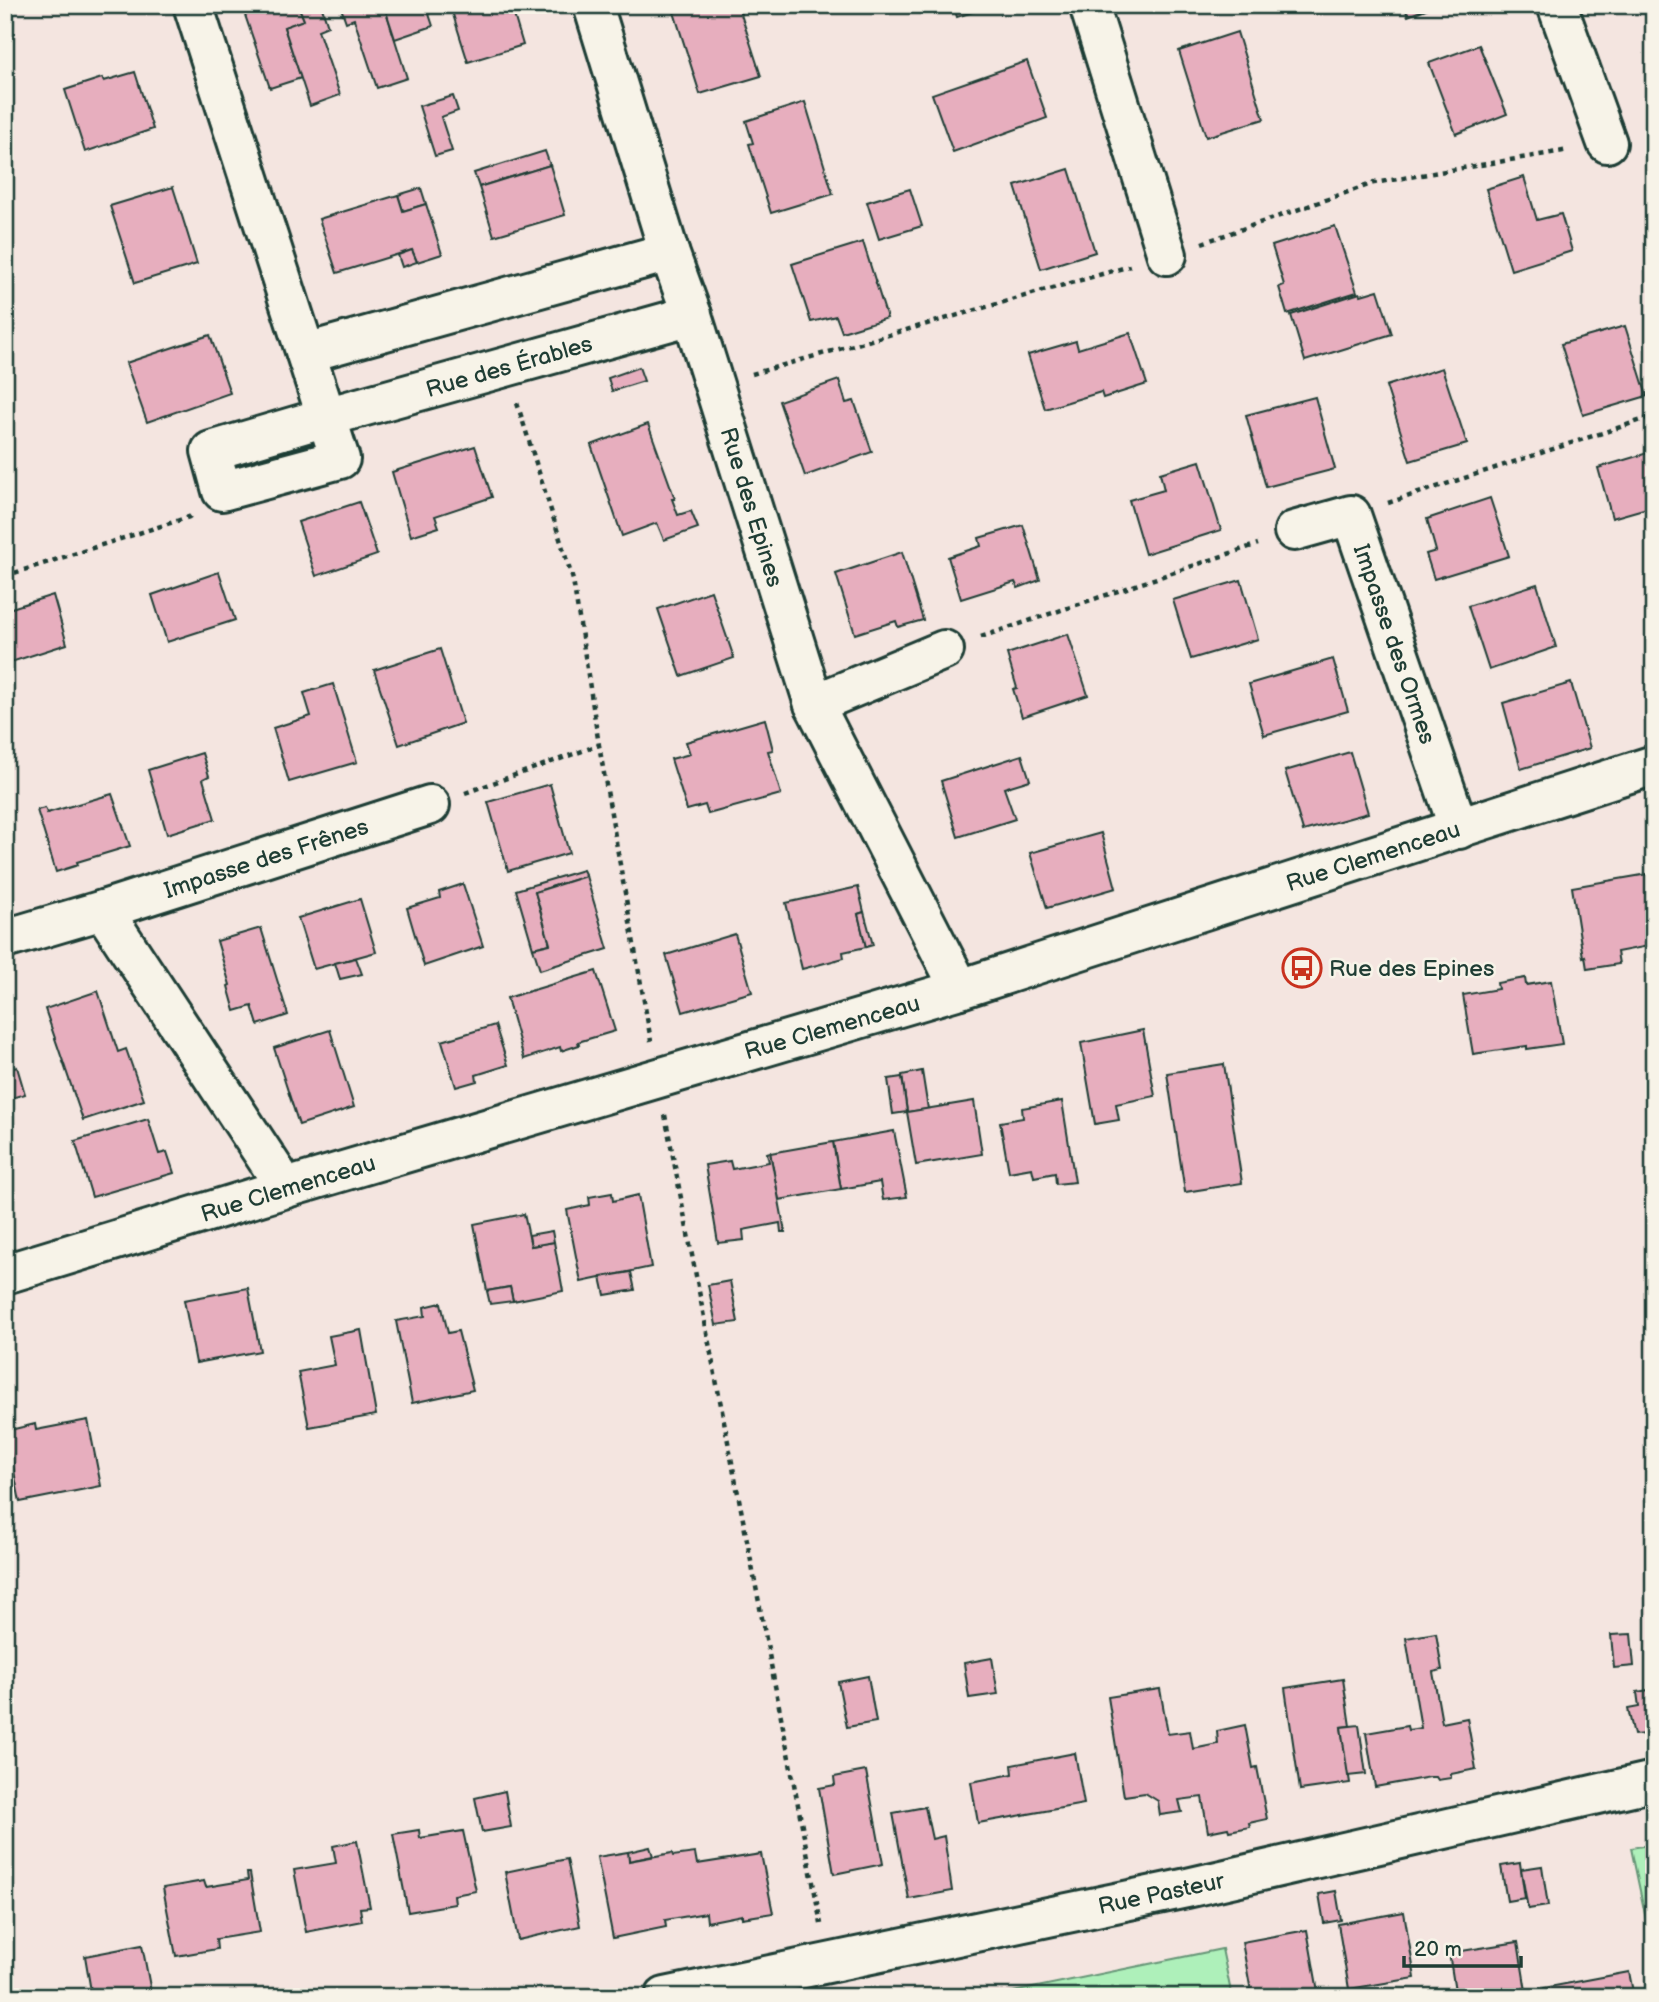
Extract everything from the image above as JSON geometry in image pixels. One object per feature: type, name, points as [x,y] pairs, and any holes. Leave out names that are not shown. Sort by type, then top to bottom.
[{"type":"street","points":[[193,5],[326,417]]},
{"type":"street","name":"Rue des Epines","points":[[593,5],[814,704],[960,989]]},
{"type":"street","points":[[1089,5],[1167,255]]},
{"type":"street","points":[[1557,5],[1607,143]]},
{"type":"street","points":[[306,353],[669,252]]},
{"type":"street","name":"Rue des Érables","points":[[222,492],[211,451],[692,315]]},
{"type":"street","name":"Impasse des Ormes","points":[[1293,531],[1351,515],[1459,829]]},
{"type":"street","points":[[814,704],[944,650]]},
{"type":"street","name":"Rue Clemenceau","points":[[5,1274],[960,989],[1654,765]]},
{"type":"street","name":"Impasse des Frênes","points":[[5,939],[430,805]]},
{"type":"street","points":[[103,910],[286,1188]]},
{"type":"street","name":"Rue Pasteur","points":[[665,1997],[1187,1888],[1654,1781]]},
{"type":"path","points":[[714,384],[1167,255],[1374,183],[1607,143]]},
{"type":"path","points":[[506,367],[573,580],[599,745],[658,1078],[823,1933],[826,1965]]},
{"type":"path","points":[[1351,515],[1654,416]]},
{"type":"path","points":[[5,576],[189,517],[222,492]]},
{"type":"path","points":[[944,650],[1293,531]]},
{"type":"path","points":[[430,805],[599,745]]},
{"type":"green space","points":[[1654,1844],[1654,1957],[1631,1848]]},
{"type":"green space","points":[[1222,1949],[1232,1997],[989,1997]]},
{"type":"building","points":[[258,5],[298,5],[304,20],[284,27],[301,78],[270,88],[245,15],[259,10]]},
{"type":"building","points":[[298,5],[321,5],[328,26],[318,30],[340,95],[310,106],[284,27],[304,20]]},
{"type":"building","points":[[340,5],[384,5],[407,78],[377,88],[354,19],[346,22]]},
{"type":"building","points":[[384,5],[426,5],[433,26],[395,39]]},
{"type":"building","points":[[450,5],[511,5],[523,45],[468,62]]},
{"type":"building","points":[[694,5],[738,5],[761,76],[700,94],[674,12]]},
{"type":"building","points":[[953,5],[994,5],[957,17]]},
{"type":"building","points":[[1404,5],[1436,5],[1408,16]]},
{"type":"building","points":[[1237,32],[1264,119],[1206,137],[1179,51]]},
{"type":"building","points":[[1479,45],[1507,114],[1456,134],[1429,63]]},
{"type":"building","points":[[1027,61],[1047,118],[953,152],[932,94]]},
{"type":"building","points":[[135,72],[153,129],[85,152],[65,90],[102,78],[104,81]]},
{"type":"building","points":[[453,96],[458,111],[441,117],[452,151],[435,156],[419,106]]},
{"type":"building","points":[[805,102],[833,194],[771,213],[749,144],[753,143],[746,121]]},
{"type":"building","points":[[545,151],[550,165],[479,187],[474,173]]},
{"type":"building","points":[[550,165],[565,215],[494,236],[479,187]]},
{"type":"building","points":[[1069,169],[1095,252],[1041,269],[1015,186]]},
{"type":"building","points":[[1524,177],[1537,220],[1561,214],[1572,251],[1511,270],[1486,189]]},
{"type":"building","points":[[173,187],[197,264],[135,283],[110,206]]},
{"type":"building","points":[[421,188],[426,204],[403,211],[398,195]]},
{"type":"building","points":[[910,189],[922,226],[879,239],[867,202]]},
{"type":"building","points":[[398,195],[403,211],[426,204],[442,254],[417,262],[412,250],[337,273],[319,219]]},
{"type":"building","points":[[1335,226],[1357,292],[1287,314],[1279,287],[1284,285],[1272,246]]},
{"type":"building","points":[[863,242],[887,318],[842,332],[836,316],[811,322],[792,264]]},
{"type":"building","points":[[412,250],[417,262],[402,267],[398,255]]},
{"type":"building","points":[[1378,290],[1392,334],[1305,361],[1291,315]]},
{"type":"building","points":[[1625,326],[1647,396],[1583,415],[1561,344]]},
{"type":"building","points":[[1130,333],[1147,384],[1103,398],[1101,392],[1045,409],[1028,355],[1076,341],[1078,349]]},
{"type":"building","points":[[210,335],[230,393],[147,422],[126,363]]},
{"type":"building","points":[[639,367],[644,381],[612,391],[608,378]]},
{"type":"building","points":[[1442,368],[1467,444],[1410,461],[1386,386]]},
{"type":"building","points":[[839,380],[846,403],[854,401],[872,452],[805,476],[779,401]]},
{"type":"building","points":[[1315,397],[1335,469],[1266,487],[1246,415]]},
{"type":"building","points":[[648,424],[675,499],[672,499],[678,515],[691,511],[698,528],[664,540],[657,523],[622,536],[591,445]]},
{"type":"building","points":[[475,446],[492,497],[435,516],[439,527],[411,536],[392,472]]},
{"type":"building","points":[[1654,451],[1654,506],[1612,518],[1598,468]]},
{"type":"building","points":[[1200,461],[1221,530],[1145,554],[1129,500],[1164,490],[1160,473]]},
{"type":"building","points":[[1490,498],[1509,556],[1434,579],[1426,554],[1436,551],[1427,519]]},
{"type":"building","points":[[359,502],[377,555],[316,576],[298,522]]},
{"type":"building","points":[[1023,525],[1040,580],[1018,588],[1015,582],[961,599],[948,557],[981,546],[979,538]]},
{"type":"building","points":[[902,552],[923,620],[898,627],[896,621],[855,634],[836,574]]},
{"type":"building","points":[[219,572],[235,620],[167,642],[152,595]]},
{"type":"building","points":[[1241,580],[1258,639],[1191,659],[1173,600]]},
{"type":"building","points":[[1537,584],[1556,647],[1489,670],[1468,606]]},
{"type":"building","points":[[711,591],[734,658],[681,676],[658,609]]},
{"type":"building","points":[[53,595],[67,644],[5,664],[5,610]]},
{"type":"building","points":[[1068,634],[1088,695],[1022,717],[1013,689],[1017,688],[1007,654]]},
{"type":"building","points":[[440,649],[463,723],[399,745],[374,670]]},
{"type":"building","points":[[1333,659],[1348,711],[1264,735],[1249,684]]},
{"type":"building","points":[[1571,683],[1590,748],[1521,769],[1503,703]]},
{"type":"building","points":[[333,684],[357,762],[289,782],[273,728],[311,716],[304,693]]},
{"type":"building","points":[[765,719],[773,750],[768,751],[781,794],[708,814],[705,805],[687,810],[671,759],[690,754],[686,742]]},
{"type":"building","points":[[1350,752],[1368,813],[1303,831],[1285,771]]},
{"type":"building","points":[[202,753],[209,776],[203,779],[215,819],[167,834],[148,770]]},
{"type":"building","points":[[1022,755],[1030,780],[1004,788],[1015,819],[958,837],[941,781]]},
{"type":"building","points":[[550,784],[569,853],[508,871],[488,802]]},
{"type":"building","points":[[112,794],[130,846],[77,862],[78,865],[56,872],[37,810],[45,808],[47,813]]},
{"type":"building","points":[[1101,833],[1116,888],[1047,908],[1030,853]]},
{"type":"building","points":[[583,870],[586,876],[535,892],[550,944],[533,948],[516,890]]},
{"type":"building","points":[[1654,873],[1654,945],[1617,952],[1619,964],[1587,969],[1572,887]]},
{"type":"building","points":[[586,876],[608,949],[540,970],[533,948],[550,944],[535,892]]},
{"type":"building","points":[[463,884],[483,946],[424,966],[407,908],[440,898],[439,892]]},
{"type":"building","points":[[858,887],[864,912],[858,914],[866,947],[843,952],[844,958],[802,969],[786,903]]},
{"type":"building","points":[[360,899],[376,952],[314,969],[298,918]]},
{"type":"building","points":[[864,912],[873,945],[866,947],[858,914]]},
{"type":"building","points":[[261,928],[288,1015],[258,1025],[252,1006],[235,1011],[217,941]]},
{"type":"building","points":[[735,934],[752,992],[683,1012],[666,955]]},
{"type":"building","points":[[356,958],[362,974],[340,979],[335,963]]},
{"type":"building","points":[[596,971],[615,1031],[578,1042],[579,1045],[561,1051],[560,1047],[524,1059],[507,998]]},
{"type":"building","points":[[1525,978],[1526,985],[1551,981],[1562,1044],[1473,1054],[1463,995],[1498,989],[1497,983]]},
{"type":"building","points":[[98,991],[118,1052],[126,1049],[144,1100],[83,1120],[45,1009]]},
{"type":"building","points":[[495,1025],[508,1065],[476,1075],[477,1081],[456,1087],[442,1041]]},
{"type":"building","points":[[330,1030],[354,1107],[299,1125],[274,1048]]},
{"type":"building","points":[[1143,1030],[1155,1096],[1116,1104],[1119,1120],[1095,1124],[1081,1043]]},
{"type":"building","points":[[5,1054],[10,1069],[17,1067],[25,1094],[5,1100]]},
{"type":"building","points":[[1224,1064],[1242,1183],[1185,1192],[1167,1073]]},
{"type":"building","points":[[922,1071],[928,1109],[907,1112],[902,1075]]},
{"type":"building","points":[[902,1077],[907,1112],[893,1114],[888,1079]]},
{"type":"building","points":[[974,1101],[982,1154],[916,1165],[907,1112]]},
{"type":"building","points":[[1062,1101],[1075,1182],[1056,1184],[1055,1173],[1034,1177],[1032,1168],[1009,1172],[1000,1122],[1023,1118],[1022,1108]]},
{"type":"building","points":[[148,1119],[159,1154],[167,1152],[174,1173],[92,1197],[75,1141]]},
{"type":"building","points":[[894,1131],[907,1197],[883,1200],[880,1182],[841,1189],[833,1142]]},
{"type":"building","points":[[833,1142],[841,1189],[779,1200],[770,1153]]},
{"type":"building","points":[[770,1152],[785,1232],[781,1232],[780,1223],[743,1230],[744,1240],[718,1243],[705,1165],[730,1161],[732,1169],[769,1162],[767,1153]]},
{"type":"building","points":[[612,1193],[613,1201],[638,1195],[651,1267],[581,1282],[567,1210],[590,1205],[589,1197]]},
{"type":"building","points":[[524,1214],[531,1246],[554,1242],[563,1291],[513,1301],[510,1287],[487,1291],[474,1224]]},
{"type":"building","points":[[552,1231],[554,1242],[531,1246],[529,1235]]},
{"type":"building","points":[[631,1272],[635,1290],[605,1295],[601,1277]]},
{"type":"building","points":[[730,1281],[738,1322],[716,1325],[708,1285]]},
{"type":"building","points":[[510,1287],[513,1301],[490,1304],[487,1291]]},
{"type":"building","points":[[248,1288],[260,1351],[196,1363],[184,1300]]},
{"type":"building","points":[[441,1303],[448,1333],[458,1331],[473,1390],[412,1403],[396,1321],[425,1316],[424,1307]]},
{"type":"building","points":[[361,1330],[376,1415],[309,1427],[298,1372],[335,1365],[329,1336]]},
{"type":"building","points":[[88,1420],[101,1486],[20,1502],[6,1431],[35,1424],[36,1430]]},
{"type":"building","points":[[1436,1633],[1442,1670],[1433,1672],[1442,1723],[1467,1718],[1476,1769],[1451,1774],[1451,1778],[1438,1780],[1436,1777],[1430,1777],[1375,1787],[1366,1733],[1407,1726],[1408,1730],[1421,1728],[1406,1638]]},
{"type":"building","points":[[1631,1634],[1634,1666],[1614,1668],[1611,1635]]},
{"type":"building","points":[[992,1658],[998,1694],[969,1698],[964,1663]]},
{"type":"building","points":[[868,1676],[876,1722],[847,1727],[838,1682]]},
{"type":"building","points":[[1343,1679],[1350,1726],[1341,1727],[1350,1783],[1300,1790],[1285,1688]]},
{"type":"building","points":[[1160,1689],[1168,1734],[1190,1731],[1193,1749],[1218,1744],[1217,1731],[1245,1725],[1253,1768],[1257,1767],[1267,1819],[1249,1823],[1250,1827],[1208,1832],[1202,1797],[1179,1800],[1182,1812],[1160,1815],[1158,1801],[1145,1793],[1124,1796],[1108,1697]]},
{"type":"building","points":[[1654,1689],[1654,1743],[1647,1744],[1645,1734],[1634,1735],[1628,1709],[1639,1707],[1637,1692]]},
{"type":"building","points":[[1359,1725],[1366,1774],[1348,1776],[1341,1727]]},
{"type":"building","points":[[1075,1753],[1084,1804],[978,1823],[971,1782],[1013,1774],[1012,1765]]},
{"type":"building","points":[[866,1771],[883,1864],[834,1874],[819,1788],[835,1785],[834,1777]]},
{"type":"building","points":[[505,1791],[511,1827],[482,1832],[475,1798]]},
{"type":"building","points":[[925,1807],[932,1839],[944,1836],[952,1891],[909,1899],[893,1813]]},
{"type":"building","points":[[419,1830],[420,1838],[463,1831],[476,1891],[454,1895],[455,1904],[408,1912],[393,1834]]},
{"type":"building","points":[[357,1841],[370,1907],[360,1908],[362,1921],[306,1932],[294,1870],[336,1863],[333,1846]]},
{"type":"building","points":[[650,1847],[653,1856],[629,1861],[628,1852]]},
{"type":"building","points":[[628,1852],[629,1861],[672,1853],[673,1856],[695,1853],[697,1864],[761,1854],[773,1913],[742,1918],[742,1915],[707,1922],[706,1913],[665,1920],[666,1927],[613,1938],[597,1857]]},
{"type":"building","points":[[567,1859],[580,1926],[518,1940],[505,1872]]},
{"type":"building","points":[[1520,1863],[1525,1898],[1507,1901],[1501,1866]]},
{"type":"building","points":[[1542,1866],[1548,1906],[1528,1909],[1521,1869]]},
{"type":"building","points":[[247,1873],[250,1873],[260,1932],[216,1939],[217,1949],[176,1956],[163,1888],[204,1881],[206,1887],[248,1880]]},
{"type":"building","points":[[1336,1891],[1341,1920],[1324,1923],[1319,1894]]},
{"type":"building","points":[[1404,1912],[1415,1978],[1349,1989],[1338,1924]]},
{"type":"building","points":[[1307,1930],[1319,1997],[1252,1997],[1242,1942]]},
{"type":"building","points":[[1518,1942],[1527,1997],[1456,1997],[1449,1953]]},
{"type":"building","points":[[142,1945],[152,1997],[92,1997],[85,1956]]},
{"type":"building","points":[[1629,1972],[1634,1997],[1546,1997],[1544,1988]]},
{"type":"place","name":"Rue des Epines","points":[[1302,968]]}]
